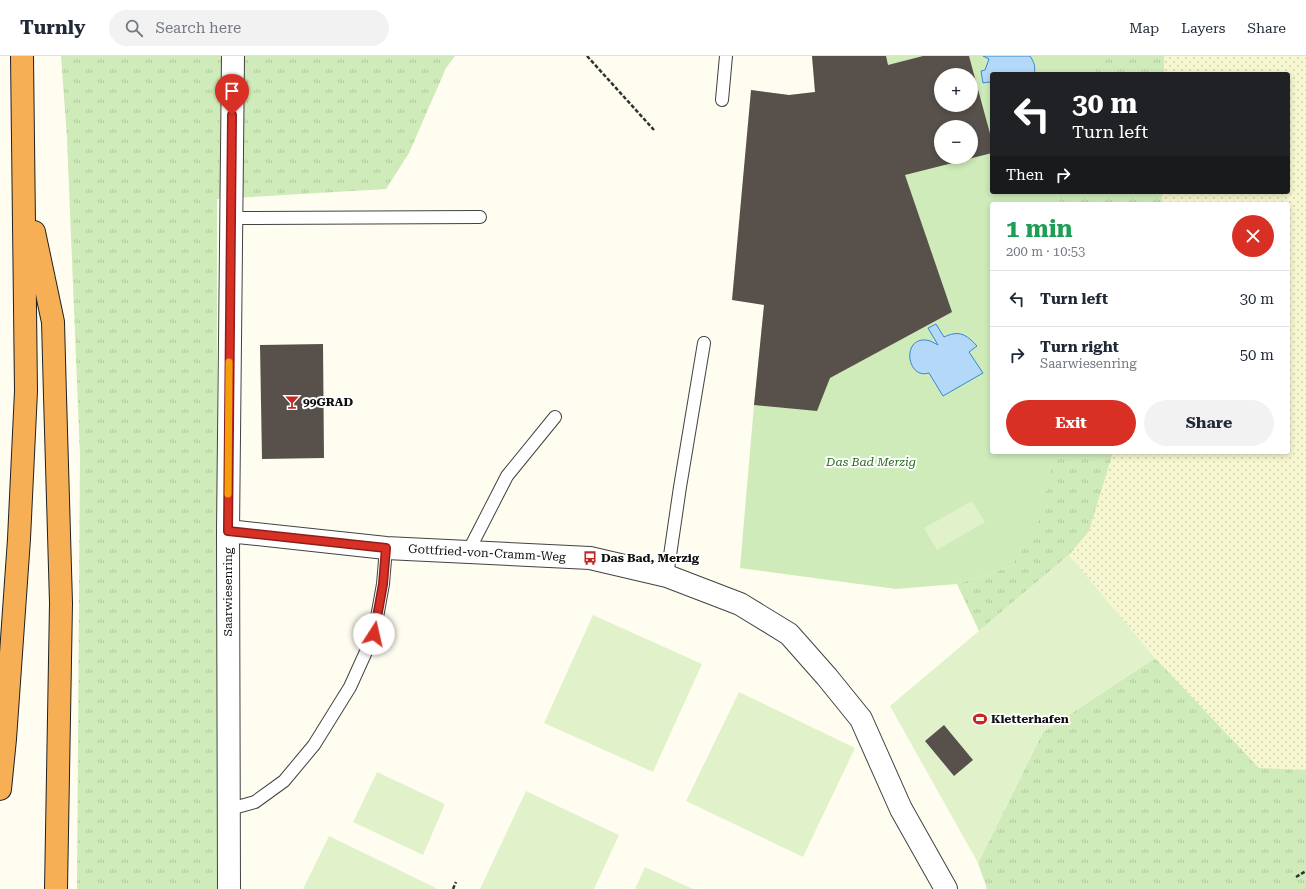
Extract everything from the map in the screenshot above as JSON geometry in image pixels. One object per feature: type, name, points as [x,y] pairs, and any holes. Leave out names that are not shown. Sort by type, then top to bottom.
[{"type":"highway","points":[[0,789],[6,731],[19,539],[25,399],[22,56]]},
{"type":"highway","points":[[24,185],[53,322],[61,603],[56,889]]},
{"type":"street","name":"Saarwiesenring","points":[[229,889],[230,810],[228,531],[233,56]]},
{"type":"street","name":"Gottfried-von-Cramm-Weg","points":[[228,531],[386,548],[590,558],[667,576],[740,604],[789,634],[827,677],[861,719],[901,810],[946,889]]},
{"type":"lane","points":[[722,100],[726,56]]},
{"type":"lane","points":[[231,218],[480,217]]},
{"type":"lane","points":[[667,576],[704,343]]},
{"type":"lane","points":[[468,552],[507,476],[555,416]]},
{"type":"lane","points":[[230,810],[255,802],[284,781],[314,745],[350,687],[374,634],[383,584],[386,548]]},
{"type":"path","points":[[588,56],[654,130]]},
{"type":"path","points":[[1296,877],[1306,871]]},
{"type":"path","points":[[453,889],[456,882]]},
{"type":"green space","points":[[61,56],[455,56],[446,68],[409,153],[386,189],[217,199],[217,889],[77,889],[80,456],[67,138]]},
{"type":"green space","name":"Das Bad Merzig","points":[[812,56],[1096,56],[1096,72],[990,72],[990,194],[1057,194],[1059,202],[990,202],[990,454],[1055,454],[1040,519],[1012,566],[957,584],[896,589],[740,568],[764,305],[751,90],[789,95],[815,92]]},
{"type":"green space","points":[[1096,56],[1164,56],[1164,72],[1096,72]]},
{"type":"green space","points":[[1164,56],[1306,56],[1306,770],[1260,769],[1155,658],[1069,555],[1089,531],[1112,454],[1290,454],[1290,202],[1161,202],[1162,194],[1290,194],[1290,72],[1164,72]]},
{"type":"green space","points":[[1057,194],[1162,194],[1161,202],[1059,202]]},
{"type":"green space","points":[[1054,454],[1112,454],[1089,531],[1069,555],[979,631],[957,584],[1012,566]]},
{"type":"green space","points":[[972,501],[985,522],[937,550],[924,528]]},
{"type":"green space","name":"Kletterhafen","points":[[1069,555],[1155,658],[1043,732],[978,863],[890,706]]},
{"type":"green space","points":[[593,615],[702,664],[653,772],[544,723]]},
{"type":"green space","points":[[1155,658],[1259,768],[1306,770],[1306,889],[987,889],[978,863],[1043,732]]},
{"type":"green space","points":[[739,692],[855,748],[803,857],[686,801]]},
{"type":"green space","points":[[377,772],[445,804],[423,855],[353,822]]},
{"type":"green space","points":[[526,791],[619,835],[594,889],[480,889]]},
{"type":"green space","points":[[329,836],[438,889],[303,889]]},
{"type":"green space","points":[[645,867],[693,889],[635,889]]},
{"type":"water","points":[[983,56],[1030,56],[1033,60],[1034,72],[990,72],[990,83],[983,83],[981,71],[985,70],[989,59]]},
{"type":"water","points":[[936,324],[944,337],[954,334],[962,334],[977,346],[969,352],[983,373],[943,396],[929,373],[922,374],[916,371],[910,358],[910,351],[913,345],[918,341],[928,340],[938,345],[928,328]]},
{"type":"building","points":[[812,56],[886,56],[888,65],[923,56],[969,56],[972,68],[934,68],[934,112],[978,112],[978,89],[990,134],[990,154],[978,157],[978,120],[934,120],[934,164],[948,164],[905,175],[952,312],[830,378],[817,411],[754,405],[764,305],[732,300],[751,90],[789,95],[815,92]]},
{"type":"building","name":"99GRAD","points":[[323,344],[324,458],[262,459],[260,345]]},
{"type":"building","points":[[944,725],[973,760],[954,776],[925,741]]},
{"type":"slow traffic","points":[[228,494],[229,362]]},
{"type":"place","name":"99GRAD","points":[[292,402]]},
{"type":"place","name":"Das Bad, Merzig","points":[[590,558]]},
{"type":"place","name":"Kletterhafen","points":[[980,719]]},
{"type":"route","points":[[232,115],[228,531],[386,548],[383,584],[374,634]]}]
